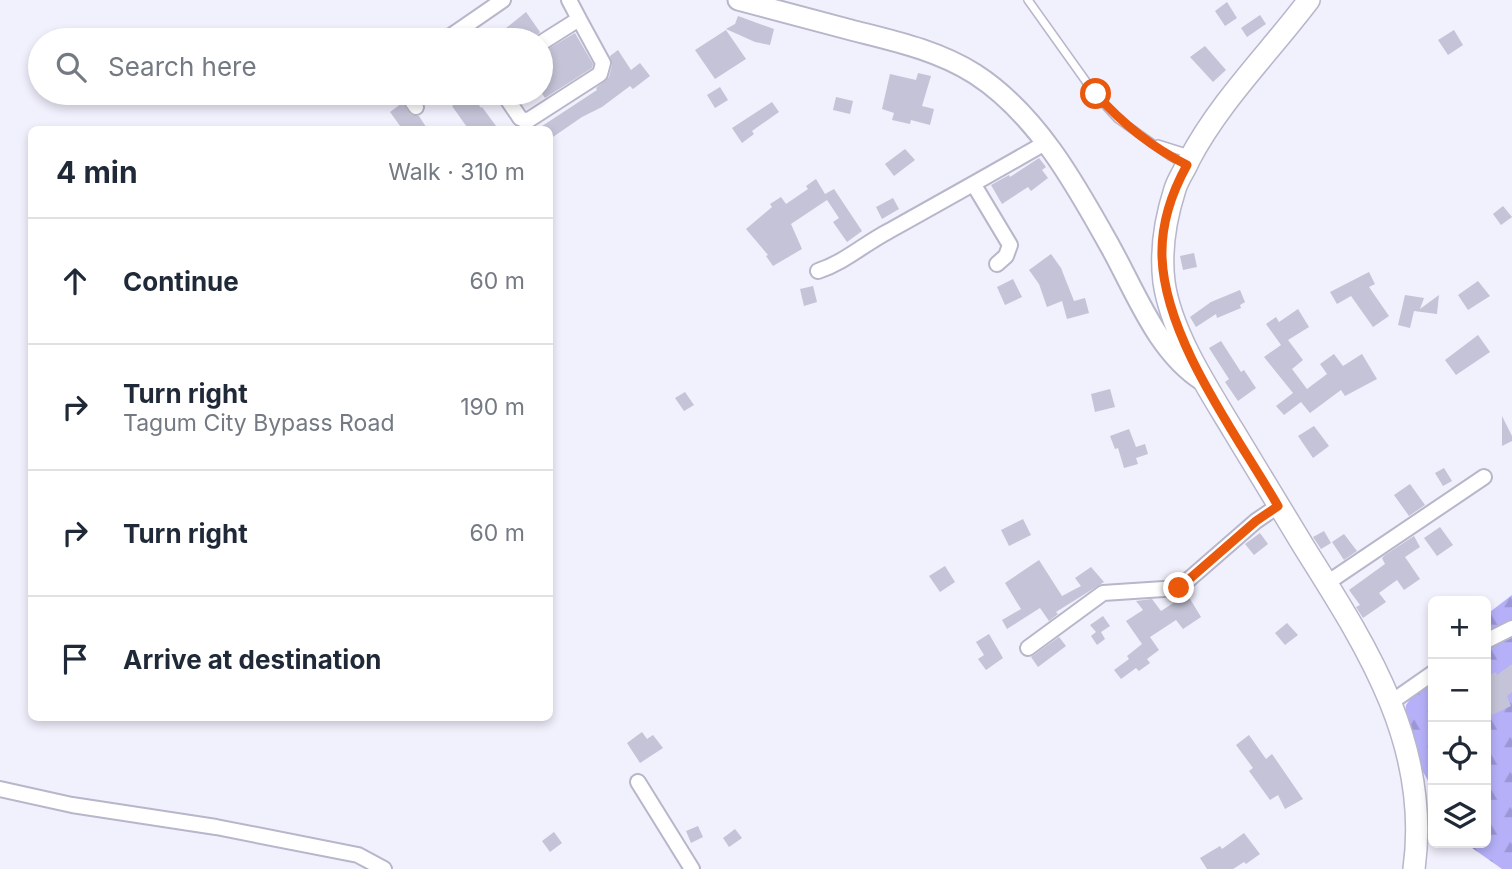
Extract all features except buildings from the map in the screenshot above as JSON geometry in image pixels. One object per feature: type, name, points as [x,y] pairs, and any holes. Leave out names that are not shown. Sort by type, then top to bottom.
[{"type":"main road","points":[[1309,0],[1214,118],[1176,185],[1165,223],[1162,254],[1165,285],[1173,314],[1204,381],[1377,668],[1406,743],[1413,776],[1418,811],[1414,869]]},
{"type":"street","points":[[462,28],[503,0]]},
{"type":"street","points":[[553,104],[600,74],[603,63],[569,0]]},
{"type":"street","points":[[738,0],[904,43],[939,55],[996,89],[1045,143],[1100,229],[1164,344],[1188,372],[1204,381]]},
{"type":"street","points":[[553,35],[579,19]]},
{"type":"street","points":[[511,105],[520,118],[527,121],[552,105]]},
{"type":"street","points":[[818,271],[840,263],[879,236],[1045,143]]},
{"type":"street","points":[[974,185],[1010,245],[1006,256],[998,264]]},
{"type":"street","points":[[1327,583],[1484,477]]},
{"type":"street","points":[[1028,648],[1102,593],[1179,588],[1256,521],[1278,506]]},
{"type":"street","points":[[1491,638],[1512,628]]},
{"type":"street","points":[[1390,703],[1428,676]]},
{"type":"street","points":[[638,782],[692,869]]},
{"type":"street","points":[[0,789],[72,805],[216,827],[358,855],[384,869]]},
{"type":"lane","points":[[1028,0],[1096,94],[1118,119],[1154,143],[1190,160]]},
{"type":"green space","points":[[1512,595],[1512,869],[1502,869],[1472,848],[1491,848],[1491,611]]},
{"type":"green space","points":[[1428,674],[1428,780],[1403,738],[1406,705]]},
{"type":"route","points":[[1096,94],[1118,119],[1187,165],[1176,185],[1165,223],[1162,254],[1165,285],[1173,314],[1204,381],[1278,506],[1256,521],[1179,588]]}]
